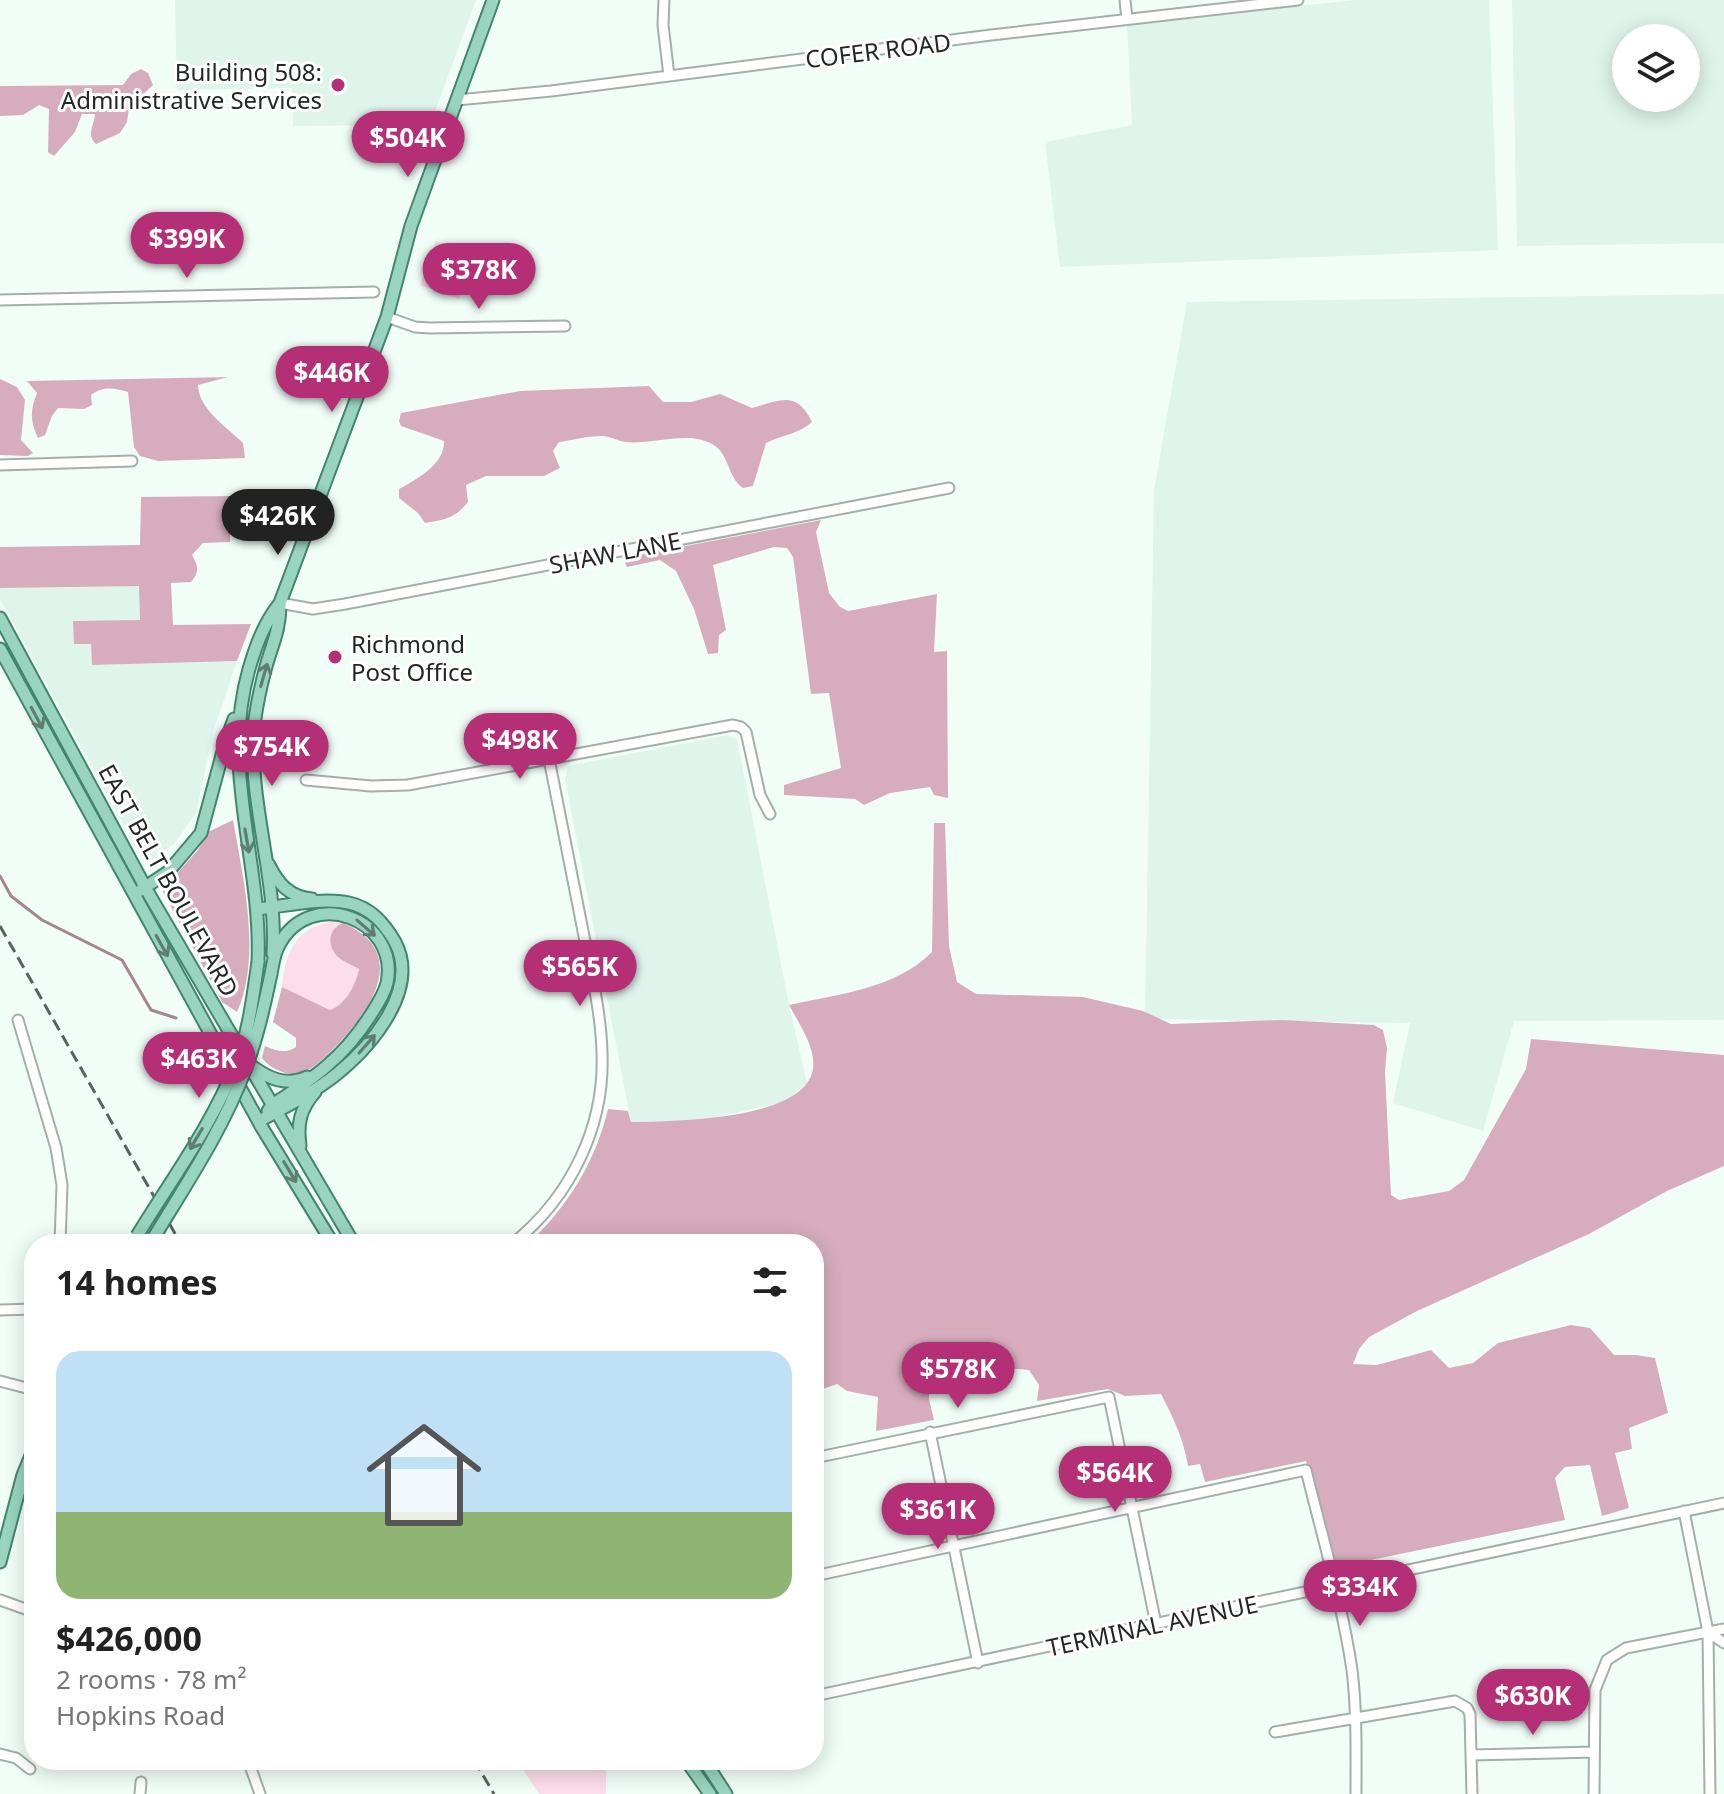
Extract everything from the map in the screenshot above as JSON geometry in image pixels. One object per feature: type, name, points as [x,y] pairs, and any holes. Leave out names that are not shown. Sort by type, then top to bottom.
[{"type":"main road","points":[[133,895],[168,872],[201,833],[252,658],[266,620],[280,603],[387,317],[411,226],[493,0]]},
{"type":"main road","points":[[271,974],[272,907],[255,794],[253,736],[259,691],[280,626],[280,603]]},
{"type":"main road","name":"EAST BELT BOULEVARD","points":[[0,618],[145,887],[348,1234]]},
{"type":"main road","name":"EAST BELT BOULEVARD","points":[[0,649],[259,1121],[327,1234]]},
{"type":"main road","points":[[139,1234],[205,1124],[235,1065],[248,1022],[258,962],[257,909],[238,784],[239,707]]},
{"type":"main road","points":[[265,854],[278,882],[292,894],[336,903]]},
{"type":"main road","points":[[257,909],[336,903],[366,909],[379,919],[397,945],[401,967],[397,996],[389,1013],[351,1062],[309,1099],[297,1127],[301,1154]]},
{"type":"main road","points":[[156,1234],[231,1103],[256,1041],[277,948],[284,936],[293,926],[321,914],[333,912],[362,922],[374,933],[382,947],[388,973],[381,1000],[353,1041],[329,1066],[259,1121]]},
{"type":"main road","points":[[246,1061],[267,1077],[284,1082],[301,1080],[329,1066]]},
{"type":"main road","points":[[274,1109],[327,1081]]},
{"type":"main road","points":[[0,1562],[24,1473]]},
{"type":"main road","points":[[693,1770],[710,1794]]},
{"type":"main road","points":[[710,1770],[726,1794]]},
{"type":"street","points":[[664,0],[663,25],[669,76]]},
{"type":"street","points":[[1125,0],[1127,19]]},
{"type":"street","name":"COFER ROAD","points":[[457,100],[1298,0]]},
{"type":"street","points":[[0,300],[374,292]]},
{"type":"street","points":[[387,317],[415,327],[565,326]]},
{"type":"street","points":[[0,465],[132,461]]},
{"type":"street","name":"SHAW LANE","points":[[280,603],[313,609],[345,604],[949,488]]},
{"type":"street","points":[[306,780],[371,786],[408,785],[729,725],[744,729],[748,737],[760,795],[770,814]]},
{"type":"street","points":[[523,1234],[547,1211],[574,1173],[591,1132],[602,1080],[597,1009],[549,759]]},
{"type":"street","points":[[18,1020],[56,1148],[62,1185],[60,1234]]},
{"type":"street","points":[[0,1310],[24,1309]]},
{"type":"street","points":[[0,1381],[24,1387]]},
{"type":"street","points":[[824,1456],[1109,1397],[1156,1624]]},
{"type":"street","points":[[930,1432],[978,1663]]},
{"type":"street","points":[[824,1574],[1306,1470],[1352,1669],[1356,1794]]},
{"type":"street","name":"TERMINAL AVENUE","points":[[824,1694],[1724,1503]]},
{"type":"street","points":[[1684,1511],[1708,1632],[1710,1794]]},
{"type":"street","points":[[0,1600],[24,1608]]},
{"type":"street","points":[[1594,1794],[1595,1690],[1607,1660],[1626,1648],[1724,1629]]},
{"type":"street","points":[[1708,1632],[1724,1643]]},
{"type":"street","points":[[1275,1732],[1455,1701],[1467,1708],[1470,1714],[1472,1794]]},
{"type":"street","points":[[1472,1755],[1594,1752]]},
{"type":"street","points":[[0,1754],[16,1758],[24,1764]]},
{"type":"street","points":[[252,1770],[260,1794]]},
{"type":"street","points":[[140,1794],[141,1782]]},
{"type":"shaded area","points":[[175,0],[476,0],[430,125],[293,126],[292,88],[177,90]]},
{"type":"shaded area","points":[[1356,0],[1489,0],[1498,250],[1060,267],[1045,142],[1132,125],[1127,24]]},
{"type":"shaded area","points":[[1512,0],[1724,0],[1724,243],[1517,246]]},
{"type":"shaded area","points":[[141,69],[148,73],[153,85],[129,108],[127,122],[120,133],[96,144],[91,134],[95,114],[82,114],[75,132],[54,156],[48,152],[49,109],[39,105],[23,115],[0,116],[0,86],[123,85],[131,74]]},
{"type":"shaded area","points":[[436,241],[476,255],[459,299],[420,285]]},
{"type":"shaded area","points":[[1724,294],[1724,1020],[1514,1021],[1483,1131],[1393,1103],[1410,1023],[1145,1019],[1154,490],[1187,302]]},
{"type":"shaded area","points":[[228,377],[198,385],[208,410],[243,443],[245,458],[158,461],[140,456],[134,447],[128,392],[113,389],[100,390],[91,395],[92,405],[84,409],[58,408],[45,435],[38,438],[33,426],[33,405],[37,393],[27,381]]},
{"type":"shaded area","points":[[0,379],[17,387],[25,400],[21,440],[33,453],[28,456],[0,455]]},
{"type":"shaded area","points":[[649,386],[663,402],[691,402],[720,394],[752,408],[779,400],[794,401],[812,422],[796,432],[766,443],[753,486],[743,488],[718,448],[702,440],[681,438],[626,442],[602,436],[559,442],[553,451],[560,468],[544,476],[486,476],[466,485],[468,502],[459,512],[444,519],[425,523],[399,498],[399,489],[435,464],[444,441],[401,426],[401,413],[520,391]]},
{"type":"shaded area","points":[[231,496],[230,542],[203,543],[192,555],[197,568],[191,582],[171,583],[173,625],[251,624],[237,661],[92,665],[91,644],[74,644],[73,621],[140,620],[139,586],[0,588],[0,547],[140,545],[141,497]]},
{"type":"shaded area","points":[[821,520],[816,532],[829,593],[840,607],[848,611],[937,594],[934,652],[947,651],[948,798],[934,795],[930,787],[890,793],[864,805],[855,799],[784,795],[784,785],[841,768],[829,693],[811,694],[793,557],[787,548],[774,547],[713,565],[726,630],[719,635],[718,653],[708,654],[694,609],[676,571],[660,560],[627,567],[623,558]]},
{"type":"shaded area","points":[[139,585],[140,620],[91,644],[92,665],[237,661],[213,732],[196,813],[174,844],[145,864],[0,599],[0,588]]},
{"type":"shaded area","points":[[727,735],[737,739],[807,1083],[785,1102],[703,1120],[631,1122],[565,779],[568,766]]},
{"type":"shaded area","points":[[233,820],[245,891],[249,942],[248,967],[237,1012],[222,1002],[162,890],[198,850],[208,832]]},
{"type":"shaded area","points":[[934,823],[945,823],[949,946],[957,982],[976,994],[1083,997],[1143,1011],[1171,1024],[1282,1020],[1374,1025],[1383,1030],[1387,1048],[1385,1072],[1391,1195],[1399,1200],[1449,1191],[1464,1180],[1526,1069],[1531,1039],[1724,1055],[1724,1166],[1667,1191],[1589,1234],[1417,1311],[1369,1337],[1359,1349],[1353,1364],[1377,1365],[1431,1350],[1449,1368],[1473,1363],[1498,1343],[1571,1325],[1590,1328],[1614,1355],[1655,1358],[1668,1413],[1629,1428],[1632,1449],[1615,1453],[1629,1508],[1602,1516],[1590,1465],[1565,1467],[1555,1478],[1565,1520],[1337,1567],[1306,1461],[1205,1482],[1200,1464],[1188,1466],[1178,1429],[1161,1394],[1125,1396],[1108,1389],[1037,1401],[1039,1385],[1029,1370],[1009,1368],[948,1374],[929,1387],[934,1420],[876,1431],[878,1397],[847,1391],[837,1384],[824,1389],[824,1234],[538,1234],[567,1199],[588,1165],[608,1109],[628,1111],[631,1122],[675,1121],[734,1115],[787,1099],[805,1086],[813,1069],[812,1052],[806,1036],[789,1005],[884,982],[932,952]]},
{"type":"shaded area","points":[[330,922],[343,923],[335,926],[338,958],[359,969],[349,993],[341,1004],[330,1010],[282,987],[294,944],[308,930]]},
{"type":"shaded area","points":[[343,923],[364,935],[376,950],[380,965],[371,1000],[348,1033],[315,1066],[296,1074],[279,1071],[262,1058],[265,1046],[281,1051],[296,1047],[296,1038],[273,1022],[282,987],[330,1010],[345,999],[355,981],[359,969],[338,957],[331,946],[332,932]]},
{"type":"shaded area","points":[[523,1770],[606,1770],[606,1794],[539,1794]]},
{"type":"waterway","points":[[0,876],[11,896],[42,920],[122,960],[151,1010],[176,1018]]},
{"type":"railway","points":[[0,926],[175,1234]]},
{"type":"railway","points":[[480,1770],[494,1794]]},
{"type":"place","name":"Building 508: Administrative Services","points":[[338,85]]},
{"type":"place","name":"Richmond Post Office","points":[[335,657]]}]
